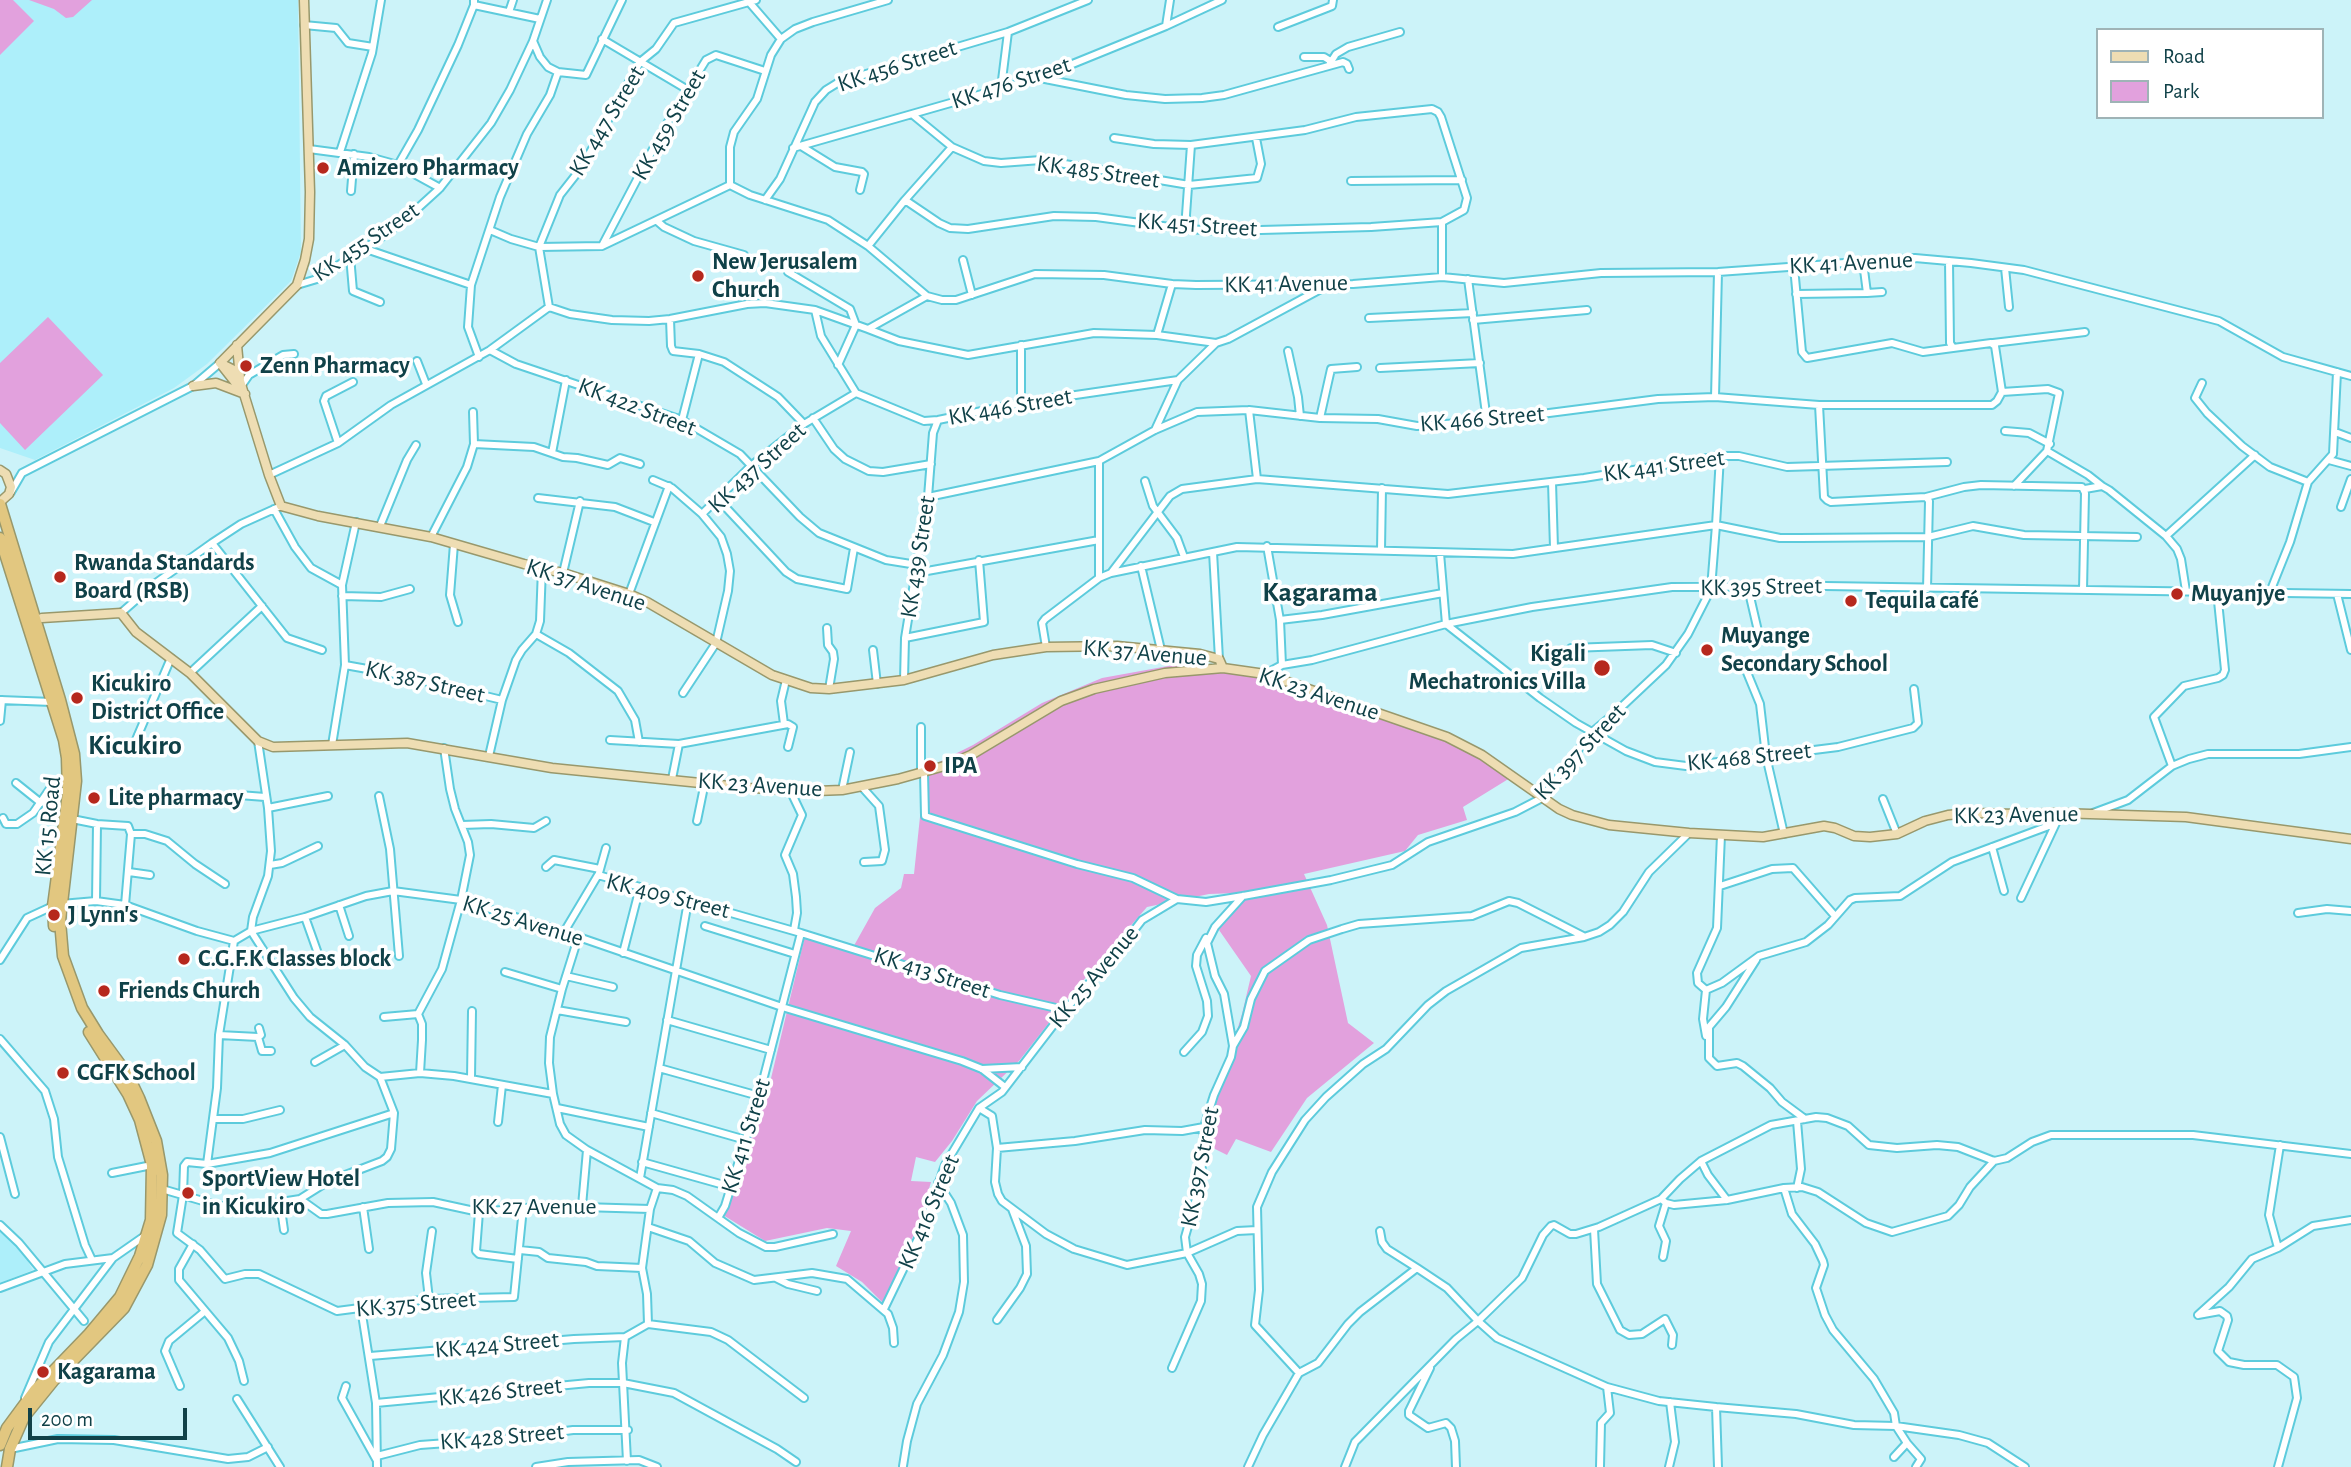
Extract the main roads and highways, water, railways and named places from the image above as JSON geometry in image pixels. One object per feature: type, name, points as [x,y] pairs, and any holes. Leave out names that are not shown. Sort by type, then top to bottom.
[{"type":"highway","name":"KK 15 Road","points":[[3,500],[4,546],[74,754],[76,781],[72,819],[57,905],[63,956],[73,988],[92,1026],[128,1075],[139,1098],[156,1141],[161,1166],[148,1234],[120,1297],[21,1407],[6,1429],[7,1467]]},
{"type":"highway","points":[[3,500],[46,630],[39,647]]},
{"type":"highway","name":"KK 15 Road","points":[[5,1447],[36,1401],[124,1308],[147,1265],[161,1215],[152,1164],[140,1120],[128,1094],[87,1030],[65,983],[54,937],[68,793],[65,747],[39,647]]},
{"type":"main road","points":[[220,363],[298,285],[309,239],[304,0]]},
{"type":"main road","points":[[237,345],[242,387]]},
{"type":"main road","points":[[220,363],[232,369],[242,387]]},
{"type":"main road","points":[[220,363],[242,387]]},
{"type":"main road","points":[[193,386],[216,383],[242,387]]},
{"type":"main road","name":"KK 37 Avenue","points":[[242,387],[278,508],[431,537],[629,594],[772,675],[811,688],[829,689],[904,680],[993,655],[1046,647],[1116,646],[1200,654],[1219,659],[1223,668]]},
{"type":"main road","points":[[1,470],[11,482],[3,500]]},
{"type":"main road","name":"KK 23 Avenue","points":[[42,618],[121,613],[135,632],[172,657],[258,741],[273,747],[399,743],[444,748],[552,768],[750,788],[842,790],[923,772],[971,755],[1060,701],[1094,689],[1165,673],[1223,668],[1265,674],[1447,737],[1482,755],[1542,798],[1572,815],[1609,825],[1689,834],[1763,837],[1824,826],[1854,836],[1870,838],[1897,834],[1926,821],[1959,814],[2072,813],[2213,820],[2351,839]]},
{"type":"place","name":"Amizero Pharmacy","points":[[323,168]]},
{"type":"place","name":"New Jerusalem Church","points":[[698,276]]},
{"type":"place","name":"Zenn Pharmacy","points":[[246,366]]},
{"type":"place","name":"Rwanda Standards Board (RSB)","points":[[60,577]]},
{"type":"place","name":"Muyanjye","points":[[2177,594]]},
{"type":"place","name":"Tequila café","points":[[1851,601]]},
{"type":"place","name":"Muyange Secondary School","points":[[1707,650]]},
{"type":"place","name":"Kigali Mechatronics Villa","points":[[1602,668]]},
{"type":"place","name":"Kicukiro District Office","points":[[77,698]]},
{"type":"place","name":"IPA","points":[[930,766]]},
{"type":"place","name":"Lite pharmacy","points":[[94,798]]},
{"type":"place","name":"J Lynn's","points":[[54,915]]},
{"type":"place","name":"C.G.F.K Classes block","points":[[184,959]]},
{"type":"place","name":"Friends Church","points":[[104,991]]},
{"type":"place","name":"CGFK School","points":[[63,1073]]},
{"type":"place","name":"SportView Hotel in Kicukiro","points":[[188,1193]]},
{"type":"place","name":"Kagarama","points":[[43,1372]]},
{"type":"district","name":"Kagarama","points":[[1320,593]]},
{"type":"district","name":"Kicukiro","points":[[135,746]]}]
